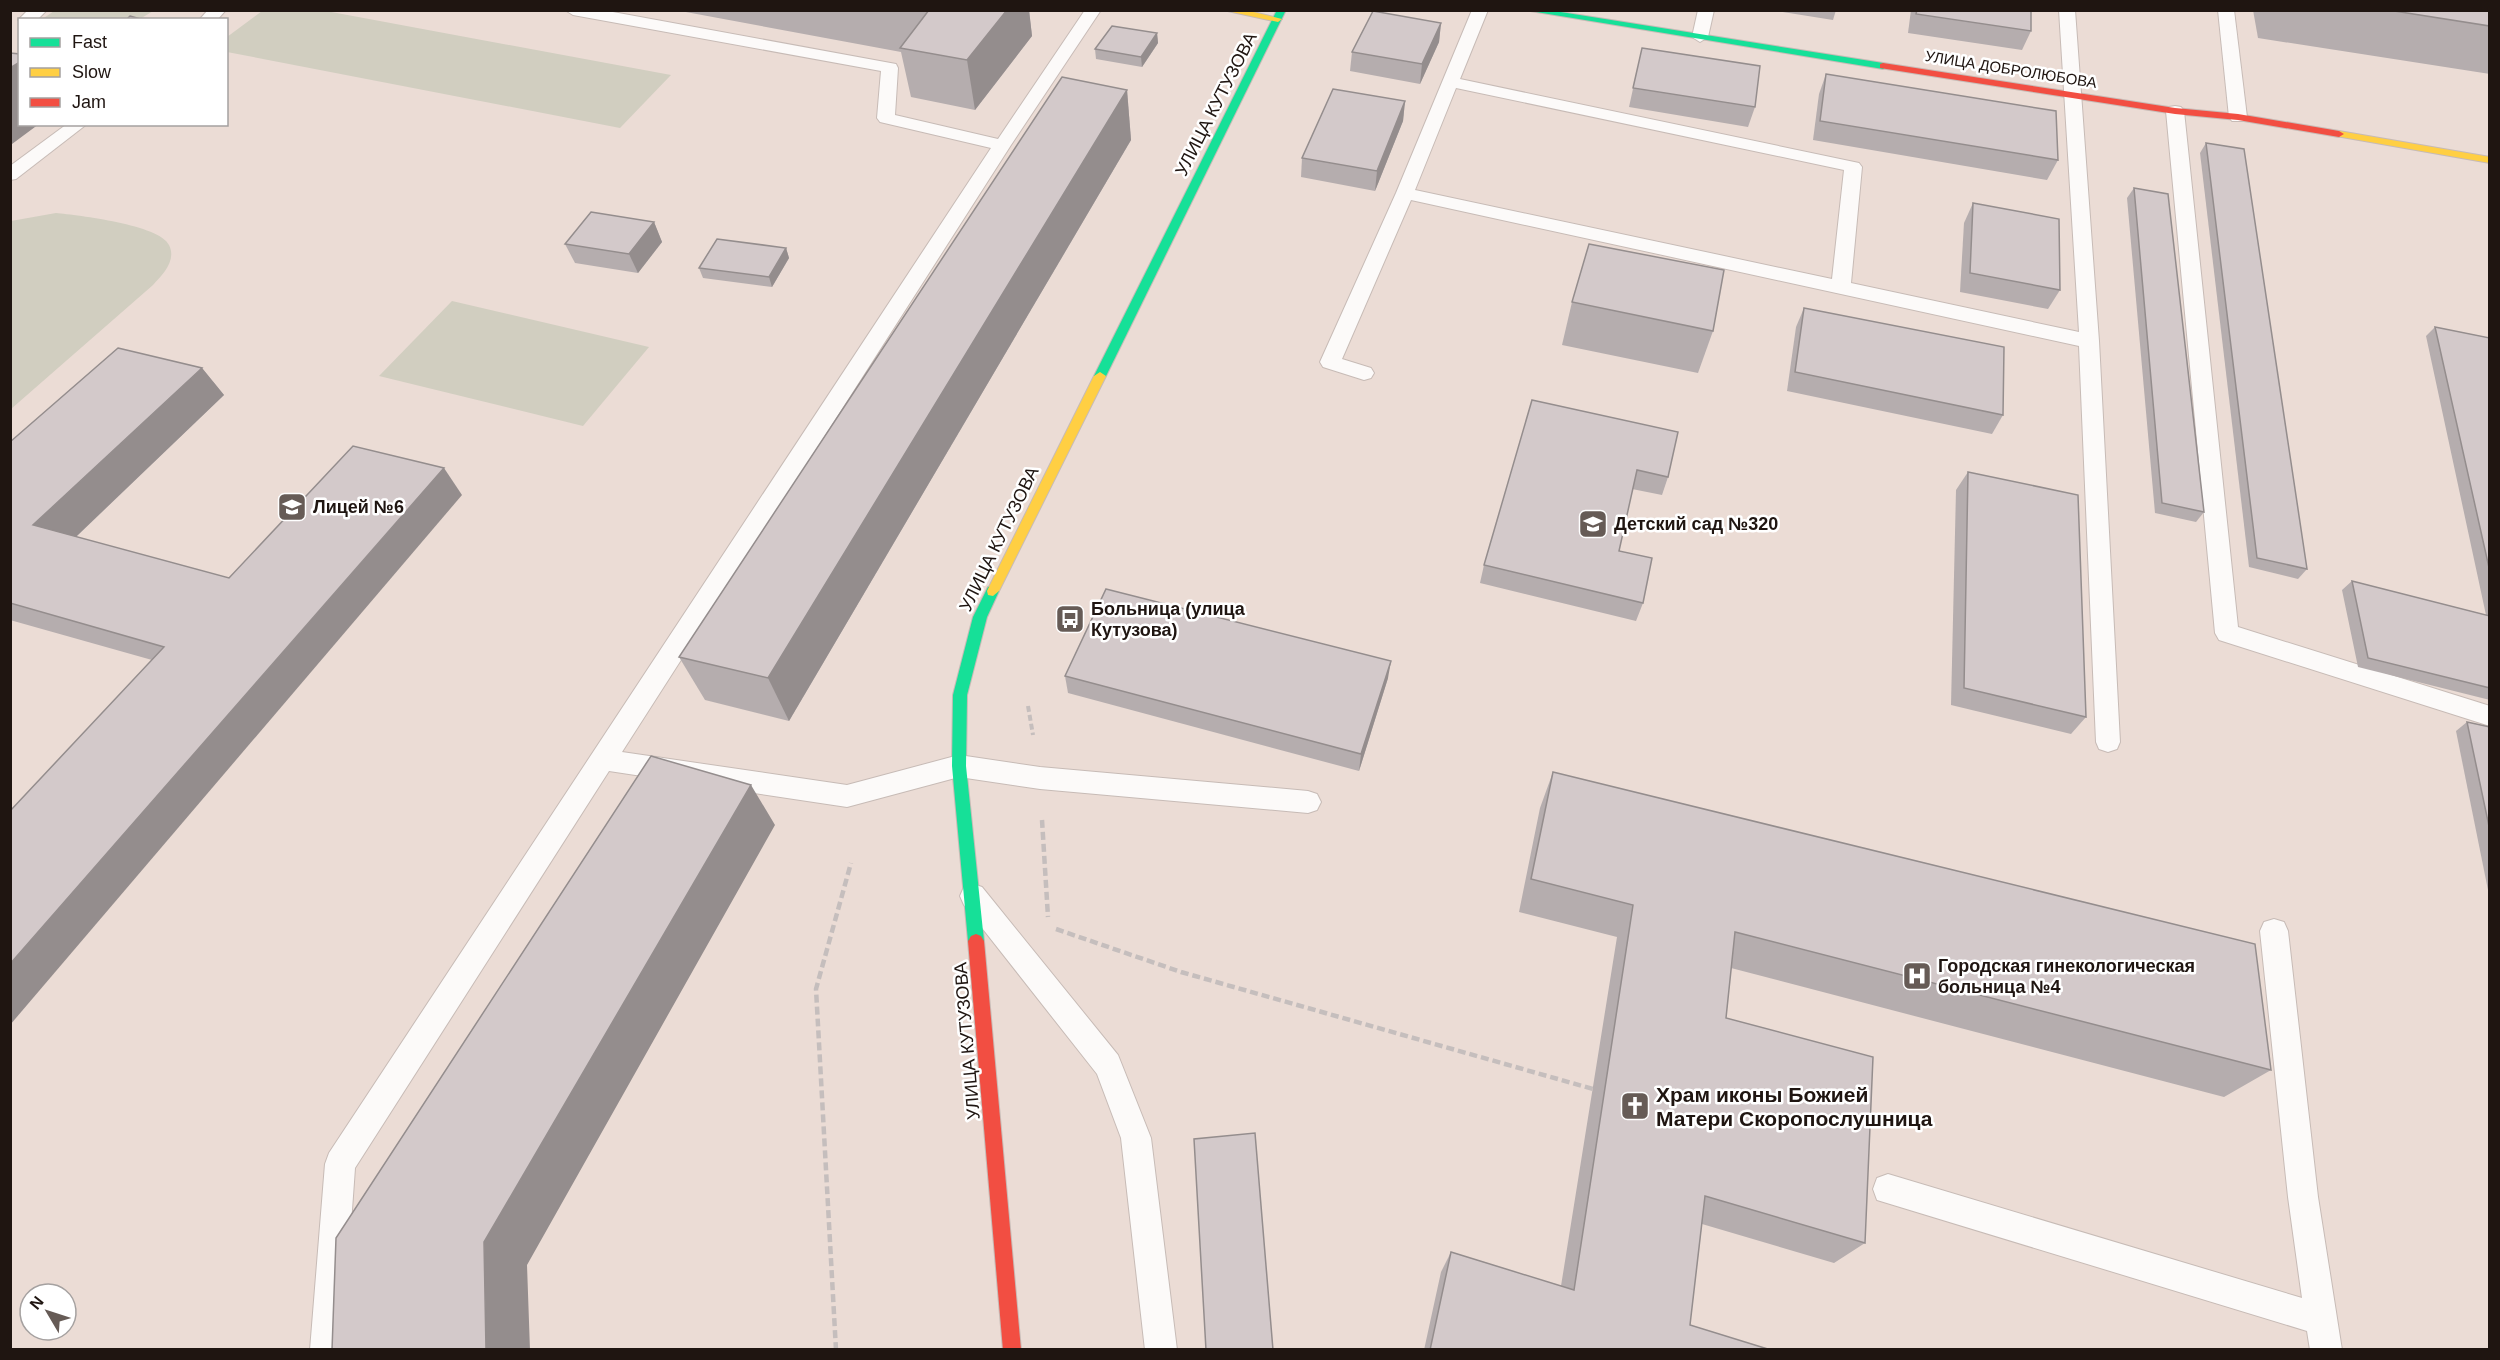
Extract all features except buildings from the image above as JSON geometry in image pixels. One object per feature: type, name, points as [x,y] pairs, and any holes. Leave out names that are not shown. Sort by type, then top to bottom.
[{"type":"street","points":[[1227,10],[1280,15]]},
{"type":"street","name":"УЛИЦА ДОБРОЛЮБОВА","points":[[1528,10],[2073,96],[2175,111],[2238,117],[2490,160]]},
{"type":"street","name":"УЛИЦА КУТУЗОВА","points":[[1012,1350],[959,766],[960,695],[980,616],[1280,15]]},
{"type":"lane","points":[[573,10],[890,68],[886,118],[1002,145]]},
{"type":"lane","points":[[326,1350],[340,1164],[1002,145],[1093,10]]},
{"type":"lane","points":[[1364,373],[1330,362],[1405,194],[1480,10]]},
{"type":"lane","points":[[1700,37],[1706,10]]},
{"type":"lane","points":[[2067,10],[2089,341],[2108,742]]},
{"type":"lane","points":[[2226,10],[2238,117]]},
{"type":"lane","points":[[1452,82],[1853,167],[1841,287]]},
{"type":"lane","points":[[2175,111],[2227,633],[2490,716]]},
{"type":"lane","points":[[10,175],[76,126]]},
{"type":"lane","points":[[1405,194],[2089,341]]},
{"type":"lane","points":[[604,760],[847,796],[959,766],[1040,778],[1308,802]]},
{"type":"lane","points":[[972,896],[1108,1065],[1136,1138],[1161,1350]]},
{"type":"lane","points":[[1888,1189],[2324,1335],[2303,1197],[2274,931]]},
{"type":"path","points":[[1028,706],[1040,778],[1049,926],[1181,972],[1593,1089]]},
{"type":"path","points":[[836,1350],[816,990],[851,863]]},
{"type":"shaded area","points":[[54,11],[153,11],[142,18],[44,18]]},
{"type":"shaded area","points":[[262,11],[326,11],[671,75],[620,128],[228,52],[228,36]]},
{"type":"shaded area","points":[[56,213],[117,222],[151,232],[169,245],[170,262],[153,285],[11,409],[11,221]]},
{"type":"shaded area","points":[[452,301],[649,347],[583,426],[379,376]]},
{"type":"traffic: fast","points":[[1100,376],[1282,10]]},
{"type":"traffic: fast","points":[[1528,10],[1883,66]]},
{"type":"traffic: fast","points":[[976,941],[959,766],[960,695],[980,617],[993,591]]},
{"type":"traffic: slow","points":[[1227,10],[1278,19]]},
{"type":"traffic: slow","points":[[2339,134],[2490,160]]},
{"type":"traffic: slow","points":[[993,591],[1100,376]]},
{"type":"traffic: jam","points":[[1883,66],[2175,111],[2238,117],[2339,134]]},
{"type":"traffic: jam","points":[[976,941],[1012,1350]]},
{"type":"place","name":"Лицей №6","points":[[292,507]]},
{"type":"place","name":"Детский сад №320","points":[[1593,524]]},
{"type":"place","name":"Больница (улица Кутузова)","points":[[1070,619]]},
{"type":"place","name":"Городская гинекологическая больница №4","points":[[1917,976]]},
{"type":"place","name":"Храм иконы Божией Матери Скоропослушница","points":[[1635,1106]]}]
